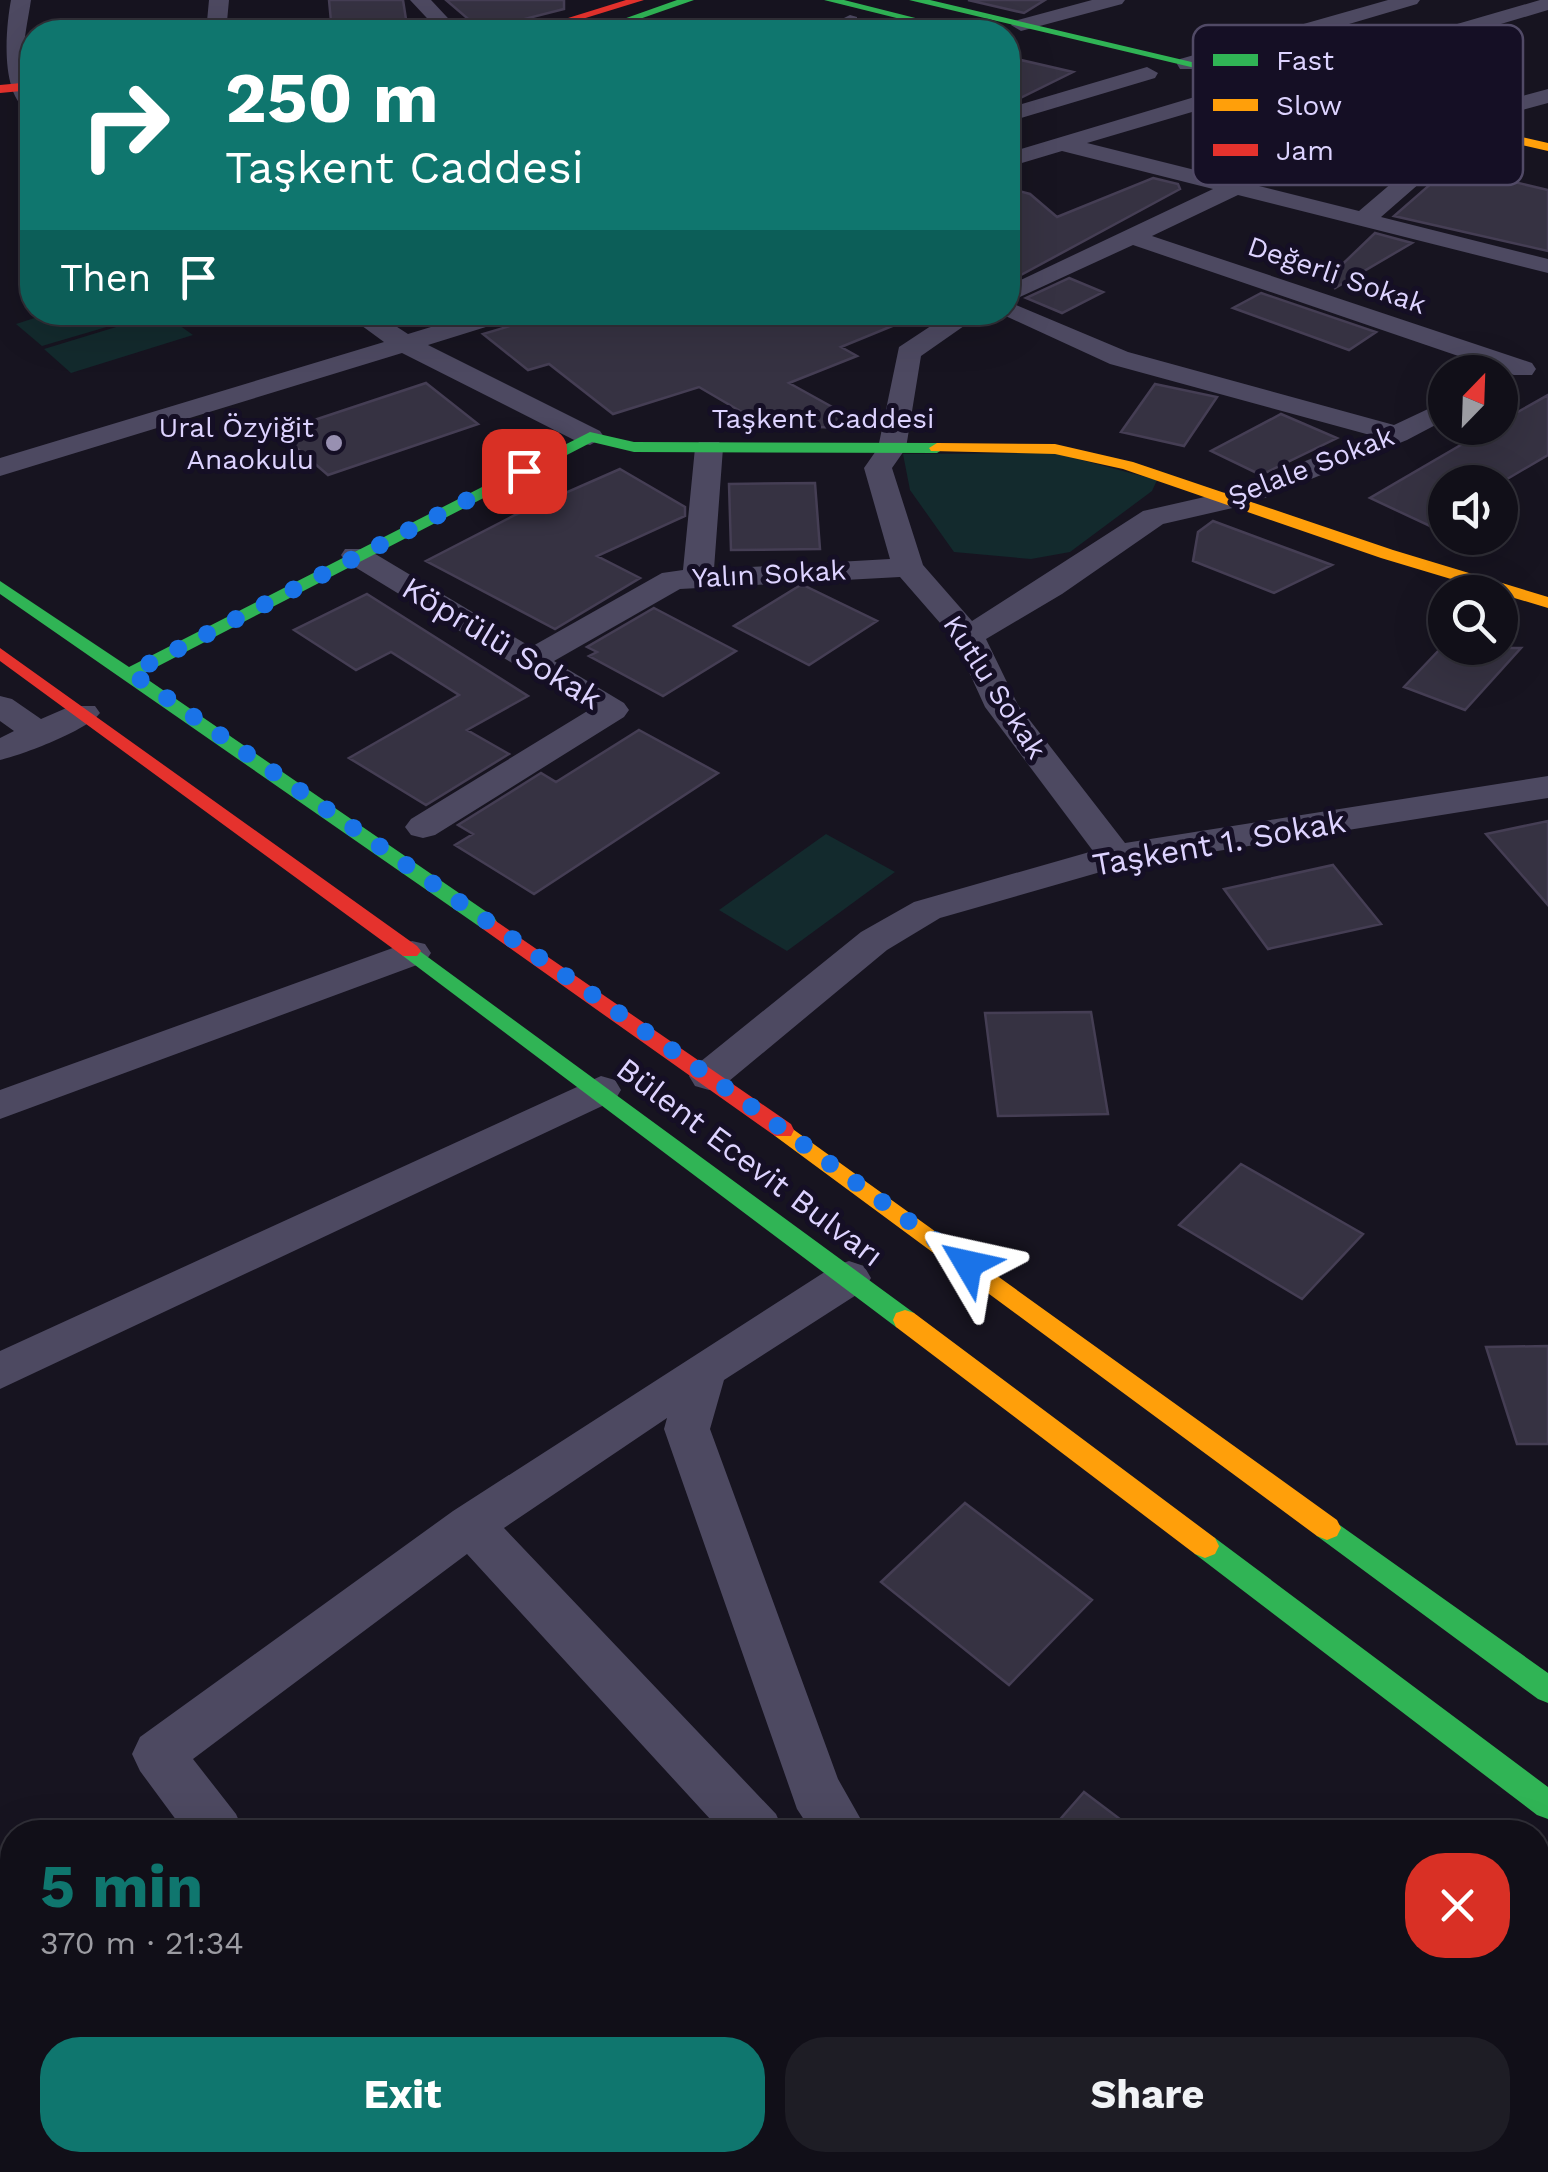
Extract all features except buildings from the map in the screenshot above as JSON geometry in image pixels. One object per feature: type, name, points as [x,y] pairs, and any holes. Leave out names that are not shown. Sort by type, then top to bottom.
[{"type":"main road","points":[[569,20],[638,0]]},
{"type":"main road","points":[[623,20],[688,0]]},
{"type":"main road","points":[[830,0],[918,20]]},
{"type":"main road","points":[[915,0],[975,20]]},
{"type":"main road","points":[[1020,34],[1193,65]]},
{"type":"main road","points":[[1020,35],[1193,85]]},
{"type":"main road","points":[[1523,141],[1548,147]]},
{"type":"main road","points":[[1523,164],[1548,170]]},
{"type":"main road","points":[[131,673],[590,437]]},
{"type":"main road","name":"Taşkent Caddesi","points":[[590,437],[634,447],[1055,449],[1106,457],[1240,498],[1337,537],[1548,602]]},
{"type":"main road","name":"Bülent Ecevit Bulvarı","points":[[0,586],[709,1076],[1548,1690]]},
{"type":"main road","name":"Bülent Ecevit Bulvarı","points":[[0,653],[602,1090],[1548,1805]]},
{"type":"street","points":[[16,81],[12,62],[20,0]]},
{"type":"street","points":[[420,0],[439,20]]},
{"type":"street","points":[[1020,31],[1115,0]]},
{"type":"street","points":[[1323,25],[1410,0]]},
{"type":"street","points":[[1476,25],[1548,4]]},
{"type":"street","points":[[1188,64],[1193,63]]},
{"type":"street","points":[[1020,111],[1146,73]]},
{"type":"street","points":[[1523,103],[1548,96]]},
{"type":"street","points":[[1020,156],[1193,105]]},
{"type":"street","points":[[1062,144],[1193,176]]},
{"type":"street","points":[[1228,185],[1548,266]]},
{"type":"street","points":[[1364,219],[1404,185]]},
{"type":"street","points":[[1020,290],[1236,187]]},
{"type":"street","name":"Değerli Sokak","points":[[1132,237],[1456,355]]},
{"type":"street","points":[[1020,315],[1119,358],[1396,434]]},
{"type":"street","points":[[377,325],[590,437]]},
{"type":"street","points":[[0,467],[468,325]]},
{"type":"street","name":"Kutlu Sokak","points":[[948,325],[908,353],[892,448],[878,468],[908,567],[970,636],[1002,707],[1116,856]]},
{"type":"street","points":[[1518,371],[1548,355]]},
{"type":"street","name":"Şelale Sokak","points":[[970,636],[1051,588],[1153,517],[1240,498],[1428,418]]},
{"type":"street","points":[[698,576],[710,448]]},
{"type":"street","name":"Köprülü Sokak","points":[[356,555],[612,710],[423,827]]},
{"type":"street","name":"Yalın Sokak","points":[[532,660],[672,580],[908,567]]},
{"type":"street","points":[[0,706],[40,734]]},
{"type":"street","points":[[0,750],[83,714]]},
{"type":"street","name":"Taşkent 1. Sokak","points":[[709,1076],[874,942],[926,910],[1116,856],[1548,787]]},
{"type":"street","points":[[0,1105],[412,952]]},
{"type":"street","points":[[0,1372],[602,1090]]},
{"type":"street","points":[[209,1820],[158,1754],[470,1525],[849,1278]]},
{"type":"street","points":[[704,1370],[687,1429],[726,1548],[816,1791],[834,1820]]},
{"type":"street","points":[[470,1525],[746,1820]]},
{"type":"green space","points":[[20,323],[113,325],[42,346],[16,324]]},
{"type":"green space","points":[[123,325],[179,325],[193,335],[71,373],[44,349]]},
{"type":"green space","points":[[1055,453],[1157,480],[1152,491],[1070,552],[1031,559],[954,552],[910,490],[903,454]]},
{"type":"green space","points":[[826,834],[895,872],[787,951],[719,910]]},
{"type":"traffic: fast","points":[[628,20],[688,0]]},
{"type":"traffic: fast","points":[[830,0],[915,20]]},
{"type":"traffic: fast","points":[[915,0],[1001,20]]},
{"type":"traffic: fast","points":[[1020,24],[1193,65]]},
{"type":"traffic: fast","points":[[131,673],[590,437],[634,447],[937,448]]},
{"type":"traffic: fast","points":[[0,586],[487,922]]},
{"type":"traffic: fast","points":[[410,951],[905,1320]]},
{"type":"traffic: fast","points":[[1327,1528],[1548,1690]]},
{"type":"traffic: fast","points":[[1205,1546],[1548,1805]]},
{"type":"traffic: slow","points":[[1523,141],[1548,147]]},
{"type":"traffic: slow","points":[[937,448],[1055,449],[1127,465],[1387,554],[1548,603]]},
{"type":"traffic: slow","points":[[783,1130],[1327,1528]]},
{"type":"traffic: slow","points":[[905,1320],[1205,1546]]},
{"type":"traffic: jam","points":[[570,20],[638,0]]},
{"type":"traffic: jam","points":[[0,89],[20,87]]},
{"type":"traffic: jam","points":[[0,653],[410,951]]},
{"type":"traffic: jam","points":[[487,922],[783,1130]]},
{"type":"place","name":"Ural Özyiğit Anaokulu","points":[[334,443]]},
{"type":"route","points":[[524,471],[131,673],[709,1076],[968,1264]]}]
